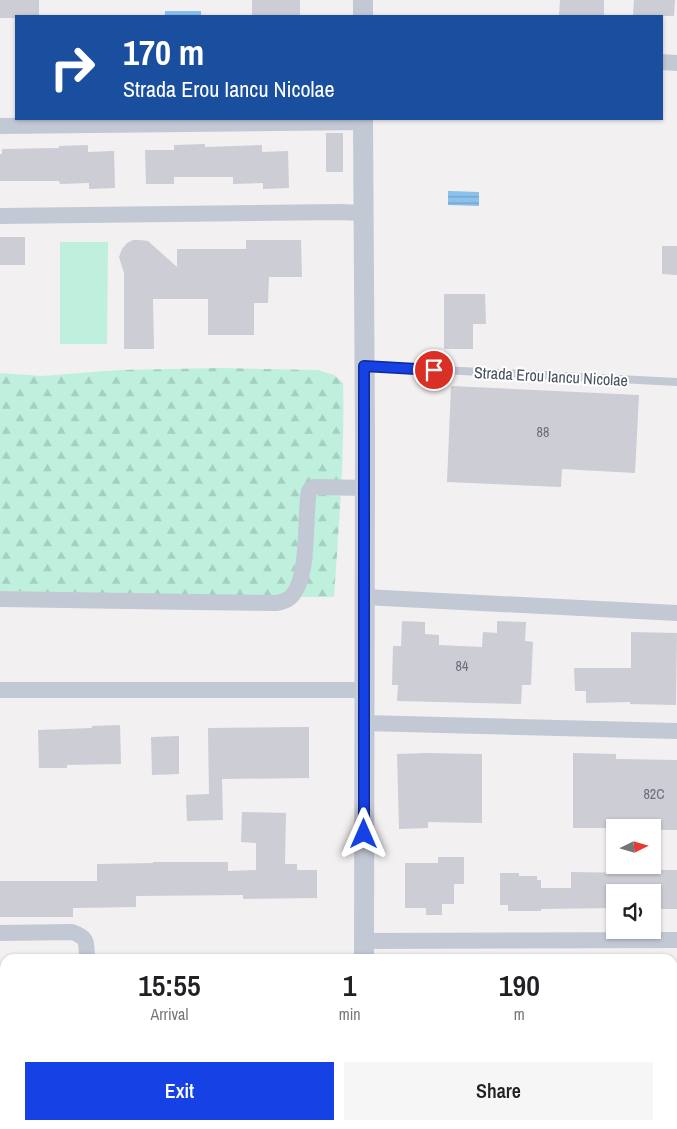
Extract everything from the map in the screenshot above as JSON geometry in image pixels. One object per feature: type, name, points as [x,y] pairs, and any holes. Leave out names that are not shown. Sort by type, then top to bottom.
[{"type":"street","points":[[363,0],[363,15]]},
{"type":"street","points":[[663,62],[677,62]]},
{"type":"street","points":[[0,126],[363,121],[364,950],[677,940]]},
{"type":"street","points":[[0,216],[364,212]]},
{"type":"street","points":[[0,599],[277,603],[288,600],[296,590],[303,570],[307,538],[309,491],[314,487],[364,488]]},
{"type":"street","points":[[364,597],[677,613]]},
{"type":"street","points":[[0,690],[364,690]]},
{"type":"street","points":[[364,724],[677,731]]},
{"type":"street","points":[[0,933],[72,932],[81,935],[86,941],[87,954]]},
{"type":"lane","name":"Strada Erou Iancu Nicolae","points":[[364,366],[677,382]]},
{"type":"green space","points":[[60,242],[108,242],[107,344],[60,344]]},
{"type":"green space","points":[[220,368],[317,370],[334,375],[343,383],[342,471],[334,597],[0,591],[0,373],[42,376],[120,370]]},
{"type":"water","points":[[165,11],[201,11],[201,15],[165,15]]},
{"type":"water","points":[[448,191],[479,192],[479,206],[448,205]]},
{"type":"building","points":[[0,0],[39,0],[39,15],[15,15],[15,18],[0,18]]},
{"type":"building","points":[[252,0],[300,0],[300,15],[252,15]]},
{"type":"building","points":[[560,0],[604,0],[604,15],[559,15]]},
{"type":"building","points":[[634,0],[675,0],[674,16],[633,15]]},
{"type":"building","points":[[326,133],[343,133],[343,172],[326,172]]},
{"type":"building","points":[[205,144],[205,147],[262,145],[262,152],[288,151],[289,188],[263,189],[263,183],[233,184],[233,177],[174,177],[174,184],[146,184],[145,150],[174,150],[174,145]]},
{"type":"building","points":[[88,145],[88,152],[114,151],[115,188],[89,189],[89,183],[60,184],[59,181],[0,181],[0,154],[2,154],[2,149],[59,148],[59,146]]},
{"type":"building","points":[[0,237],[25,237],[25,265],[0,265]]},
{"type":"building","points":[[133,240],[148,241],[177,267],[177,249],[246,249],[246,240],[301,240],[302,277],[269,277],[268,303],[254,303],[254,335],[208,335],[208,299],[153,299],[154,349],[124,349],[124,273],[119,257],[122,249]]},
{"type":"building","points":[[662,246],[677,246],[677,275],[662,274]]},
{"type":"building","points":[[444,294],[485,294],[486,324],[473,324],[473,349],[444,349]]},
{"type":"building","points":[[451,386],[639,395],[635,473],[562,469],[561,487],[447,482]]},
{"type":"building","points":[[402,621],[425,622],[425,634],[439,635],[439,645],[482,647],[483,632],[497,633],[497,621],[526,622],[525,641],[533,642],[531,685],[522,685],[521,704],[397,701],[398,685],[392,685],[393,646],[401,646]]},
{"type":"building","points":[[631,632],[677,633],[676,705],[630,704],[630,702],[586,703],[586,691],[575,691],[574,668],[631,668]]},
{"type":"building","points":[[120,725],[121,764],[67,765],[67,768],[39,768],[38,730]]},
{"type":"building","points":[[309,727],[309,778],[222,779],[223,820],[187,821],[186,795],[209,794],[208,728]]},
{"type":"building","points":[[179,736],[179,774],[152,775],[151,737]]},
{"type":"building","points":[[573,753],[616,754],[616,759],[677,760],[677,830],[661,830],[661,819],[606,819],[606,828],[573,828]]},
{"type":"building","points":[[397,754],[482,754],[482,823],[428,822],[428,828],[399,829]]},
{"type":"building","points":[[242,812],[286,813],[285,864],[297,864],[297,870],[317,870],[317,898],[243,899],[243,895],[136,896],[136,907],[73,908],[73,917],[0,917],[0,881],[97,881],[97,864],[228,862],[228,871],[256,870],[256,843],[241,842]]},
{"type":"building","points":[[438,857],[464,857],[464,884],[454,884],[454,904],[442,904],[442,915],[426,915],[426,908],[405,908],[405,863],[438,863]]},
{"type":"building","points":[[661,870],[677,870],[677,909],[661,909],[661,884],[606,884],[606,908],[508,911],[508,905],[500,905],[500,873],[519,873],[519,876],[537,876],[537,880],[541,880],[541,888],[571,888],[571,872],[661,874]]},
{"type":"route","points":[[364,834],[364,366],[434,370]]}]
